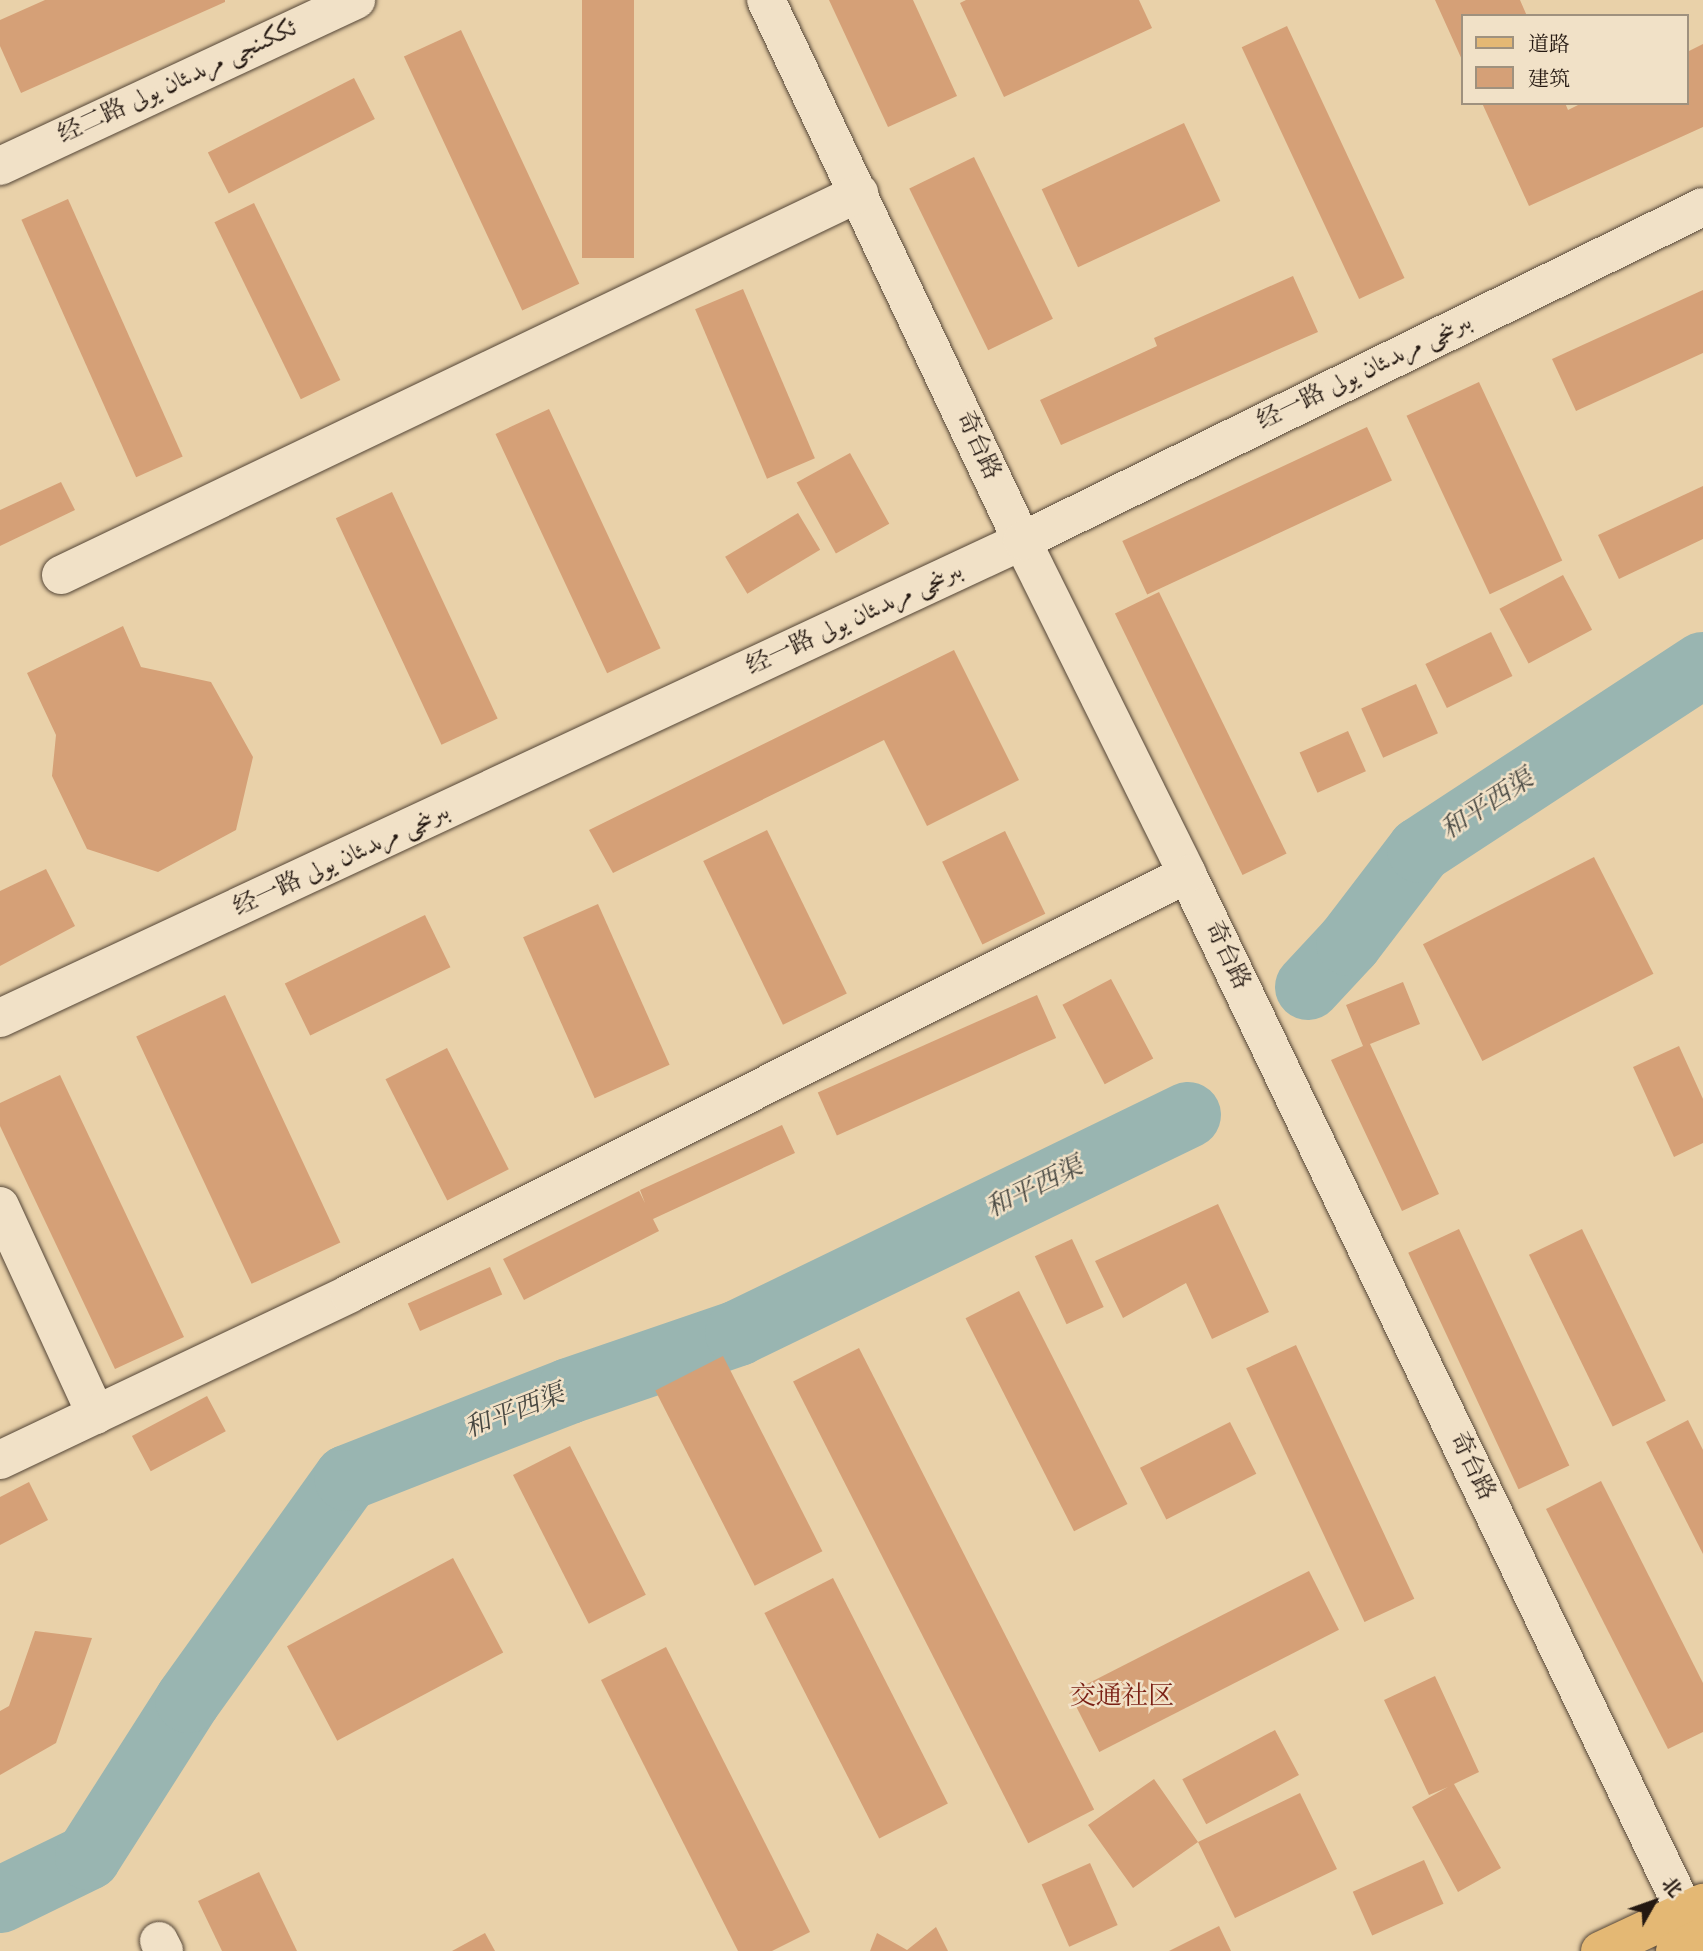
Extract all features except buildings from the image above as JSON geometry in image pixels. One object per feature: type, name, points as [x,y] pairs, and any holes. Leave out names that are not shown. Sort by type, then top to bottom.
[{"type":"main road","points":[[1600,1951],[1691,1933]]},
{"type":"street","name":"经二路 ئككىنجى مرىدىئان يولى","points":[[0,166],[356,0]]},
{"type":"street","name":"奇台路","points":[[766,0],[1022,541],[1187,874],[1691,1933]]},
{"type":"street","points":[[61,575],[859,193]]},
{"type":"street","name":"经一路 بىرىنجى مرىدىئان يولى","points":[[0,1018],[1022,541],[1703,207]]},
{"type":"street","points":[[0,1460],[349,1294],[1187,874]]},
{"type":"street","points":[[0,1206],[96,1415]]},
{"type":"waterway","name":"和平西渠","points":[[1308,987],[1349,943],[1420,850],[1703,665]]},
{"type":"waterway","name":"和平西渠","points":[[0,1900],[88,1857],[188,1700],[347,1478],[569,1391],[738,1333],[1188,1115]]},
{"type":"district","name":"交通社区","points":[[1122,1698]]}]
